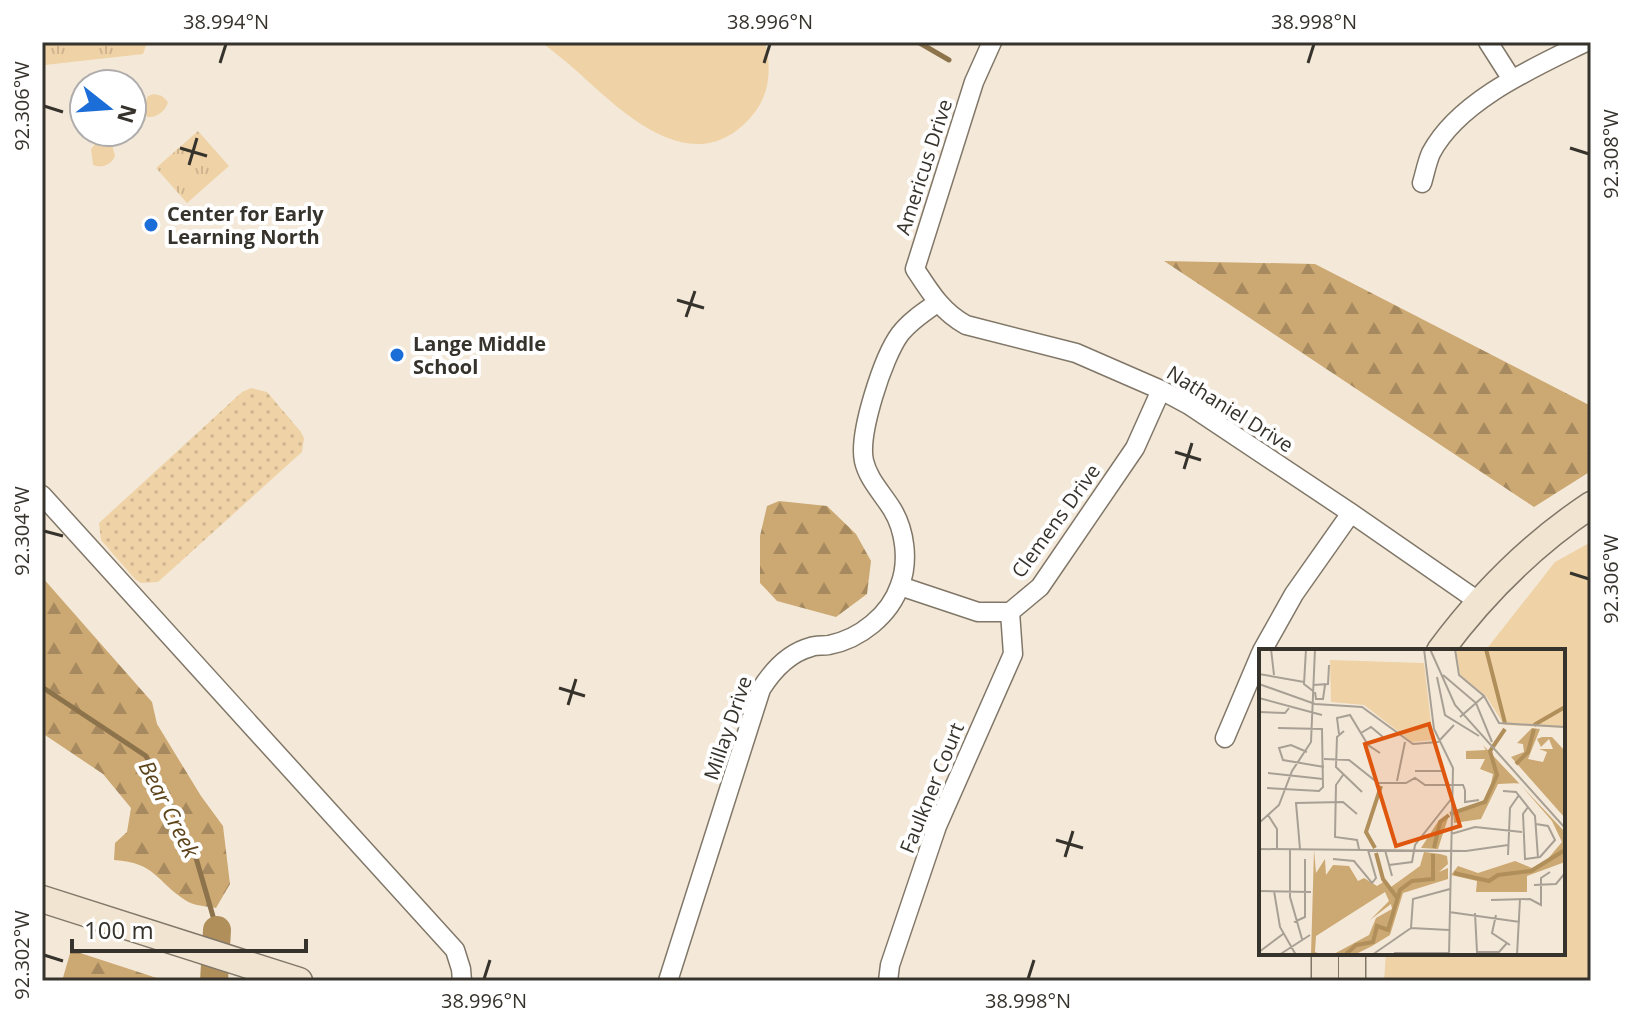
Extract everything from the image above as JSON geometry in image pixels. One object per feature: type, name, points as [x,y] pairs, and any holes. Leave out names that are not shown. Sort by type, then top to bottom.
[{"type":"street","name":"Americus Drive","points":[[937,303],[915,269],[974,82],[992,42]]},
{"type":"street","points":[[1488,42],[1511,78]]},
{"type":"street","points":[[1422,183],[1431,154],[1451,126],[1511,78],[1586,42]]},
{"type":"street","name":"Nathaniel Drive","points":[[937,303],[966,325],[1076,353],[1189,405],[1478,601]]},
{"type":"street","name":"Millay Drive","points":[[668,981],[761,689],[773,670],[790,657],[811,646],[830,645],[852,637],[871,626],[887,609],[900,586],[905,549],[901,529],[894,512],[870,477],[863,444],[890,350],[910,323],[937,303]]},
{"type":"street","name":"Clemens Drive","points":[[1010,612],[1040,587],[1135,448],[1161,390]]},
{"type":"street","points":[[42,495],[455,950],[462,981]]},
{"type":"street","points":[[1442,649],[1478,601],[1555,529],[1591,505]]},
{"type":"street","points":[[1264,649],[1294,594],[1351,513]]},
{"type":"street","points":[[900,586],[978,612],[1010,612]]},
{"type":"street","name":"Faulkner Court","points":[[888,981],[890,965],[937,826],[1013,654],[1010,612]]},
{"type":"street","points":[[1225,738],[1259,659]]},
{"type":"street","points":[[42,899],[299,981]]},
{"type":"street","points":[[1325,955],[1325,981]]},
{"type":"street","points":[[1352,955],[1352,981]]},
{"type":"green space","points":[[42,42],[147,42],[143,54],[45,65],[42,69]]},
{"type":"green space","points":[[541,42],[765,42],[768,81],[757,109],[729,135],[707,143],[684,143],[639,123]]},
{"type":"green space","points":[[148,96],[162,96],[168,102],[160,113],[148,117]]},
{"type":"green space","points":[[198,131],[229,166],[187,203],[156,168]]},
{"type":"green space","points":[[113,148],[115,156],[106,165],[93,165],[91,149]]},
{"type":"green space","points":[[1164,261],[1315,264],[1591,406],[1591,471],[1534,507]]},
{"type":"green space","points":[[251,388],[267,392],[301,432],[304,438],[302,452],[158,582],[141,583],[101,540],[99,523],[242,392]]},
{"type":"green space","points":[[779,501],[827,506],[856,534],[871,561],[867,594],[836,617],[777,601],[760,583],[760,536],[767,506]]},
{"type":"green space","points":[[1591,542],[1591,981],[1384,981],[1386,955],[1565,955],[1565,649],[1487,649],[1555,562]]},
{"type":"green space","points":[[42,577],[152,702],[157,724],[223,826],[230,884],[216,908],[188,902],[147,869],[114,860],[115,843],[127,832],[131,808],[103,774],[42,733]]},
{"type":"green space","points":[[71,950],[166,981],[62,981]]},
{"type":"waterway","points":[[918,42],[949,60]]},
{"type":"waterway","name":"Bear Creek","points":[[42,687],[146,756],[194,851],[217,930]]},
{"type":"waterway","name":"Bear Creek","points":[[214,981],[217,930]]},
{"type":"place","name":"Center for Early Learning North","points":[[151,225]]},
{"type":"place","name":"Lange Middle School","points":[[397,355]]}]
